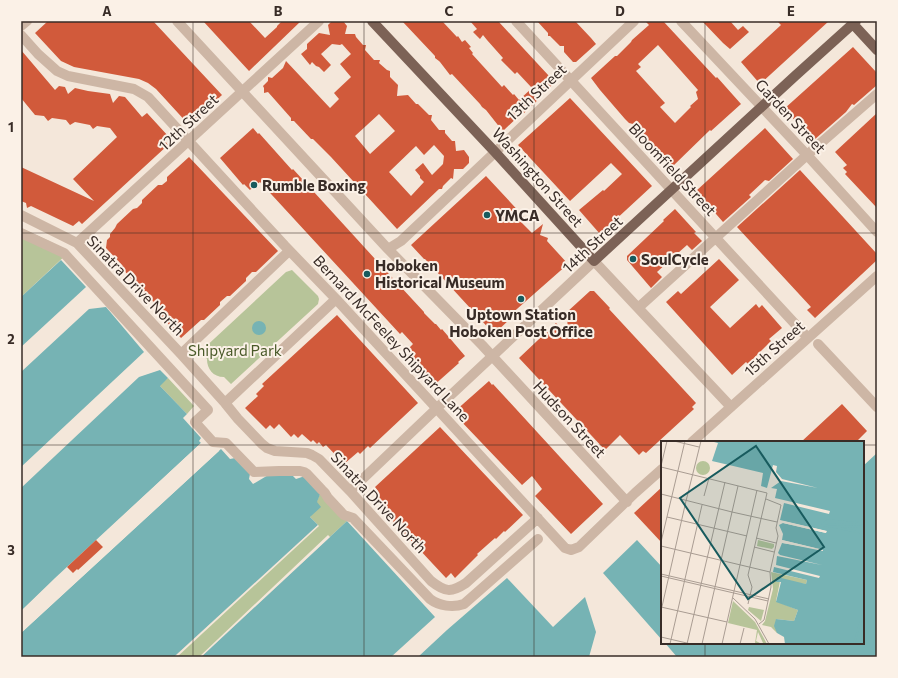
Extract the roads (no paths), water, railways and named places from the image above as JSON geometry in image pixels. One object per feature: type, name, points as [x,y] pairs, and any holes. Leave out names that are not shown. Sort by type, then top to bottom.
[{"type":"main road","name":"Washington Street","points":[[372,21],[495,152],[594,261]]},
{"type":"main road","name":"14th Street","points":[[594,261],[853,22]]},
{"type":"main road","points":[[853,22],[877,50]]},
{"type":"street","points":[[21,26],[27,21]]},
{"type":"street","name":"Hudson Street","points":[[177,21],[388,249],[492,356],[626,502]]},
{"type":"street","name":"12th Street","points":[[77,243],[319,21]]},
{"type":"street","name":"Bloomfield Street","points":[[516,21],[808,338]]},
{"type":"street","name":"13th Street","points":[[388,249],[401,241],[634,21]]},
{"type":"street","name":"Garden Street","points":[[681,21],[877,232]]},
{"type":"street","name":"Bernard McFeeley Shipyard Lane","points":[[21,35],[38,54],[57,71],[68,76],[134,89],[148,96],[289,251],[336,299],[565,548],[574,550],[579,547],[626,502]]},
{"type":"street","points":[[638,308],[806,155],[877,94]]},
{"type":"street","name":"Sinatra Drive North","points":[[21,215],[77,243],[262,444],[275,451],[307,453],[316,457],[350,491],[439,587],[449,590],[458,588],[466,583],[538,518]]},
{"type":"street","points":[[21,233],[64,253],[110,302],[208,410],[195,422],[213,442],[226,442],[254,472],[279,470],[300,471],[307,474],[342,513],[353,518],[433,602],[448,606],[459,606],[464,604],[538,539]]},
{"type":"street","points":[[180,354],[289,251]]},
{"type":"street","name":"Washington Street","points":[[594,261],[731,407]]},
{"type":"street","name":"14th Street","points":[[350,491],[594,261]]},
{"type":"street","name":"15th Street","points":[[693,441],[877,276]]},
{"type":"street","points":[[225,404],[336,299]]},
{"type":"street","points":[[818,344],[877,407]]},
{"type":"street","points":[[626,502],[661,470]]},
{"type":"water","points":[[61,260],[86,287],[21,347],[21,297]]},
{"type":"water","points":[[106,307],[144,352],[21,467],[21,372],[89,309]]},
{"type":"water","points":[[256,321],[262,321],[266,325],[266,331],[262,335],[256,335],[252,331],[252,325]]},
{"type":"water","points":[[160,370],[168,378],[160,386],[187,414],[183,418],[201,438],[199,441],[201,443],[21,611],[21,488],[139,377]]},
{"type":"water","points":[[221,449],[230,459],[235,458],[250,474],[249,479],[253,484],[270,474],[291,474],[296,479],[305,476],[321,492],[317,502],[321,507],[310,517],[318,525],[174,657],[21,657],[21,633]]},
{"type":"water","points":[[877,453],[877,657],[677,657],[666,644],[864,644],[864,465]]},
{"type":"water","points":[[347,521],[435,617],[391,657],[201,657]]},
{"type":"water","points":[[637,540],[661,566],[661,639],[603,573]]},
{"type":"water","points":[[507,578],[553,627],[585,597],[596,632],[589,657],[418,657],[447,630]]},
{"type":"place","name":"Rumble Boxing","points":[[254,185]]},
{"type":"place","name":"YMCA","points":[[487,215]]},
{"type":"place","name":"SoulCycle","points":[[633,259]]},
{"type":"place","name":"Hoboken Historical Museum","points":[[367,274]]},
{"type":"place","name":"Uptown Station Hoboken Post Office","points":[[521,299]]},
{"type":"park label","name":"Shipyard Park","points":[[235,350]]}]
